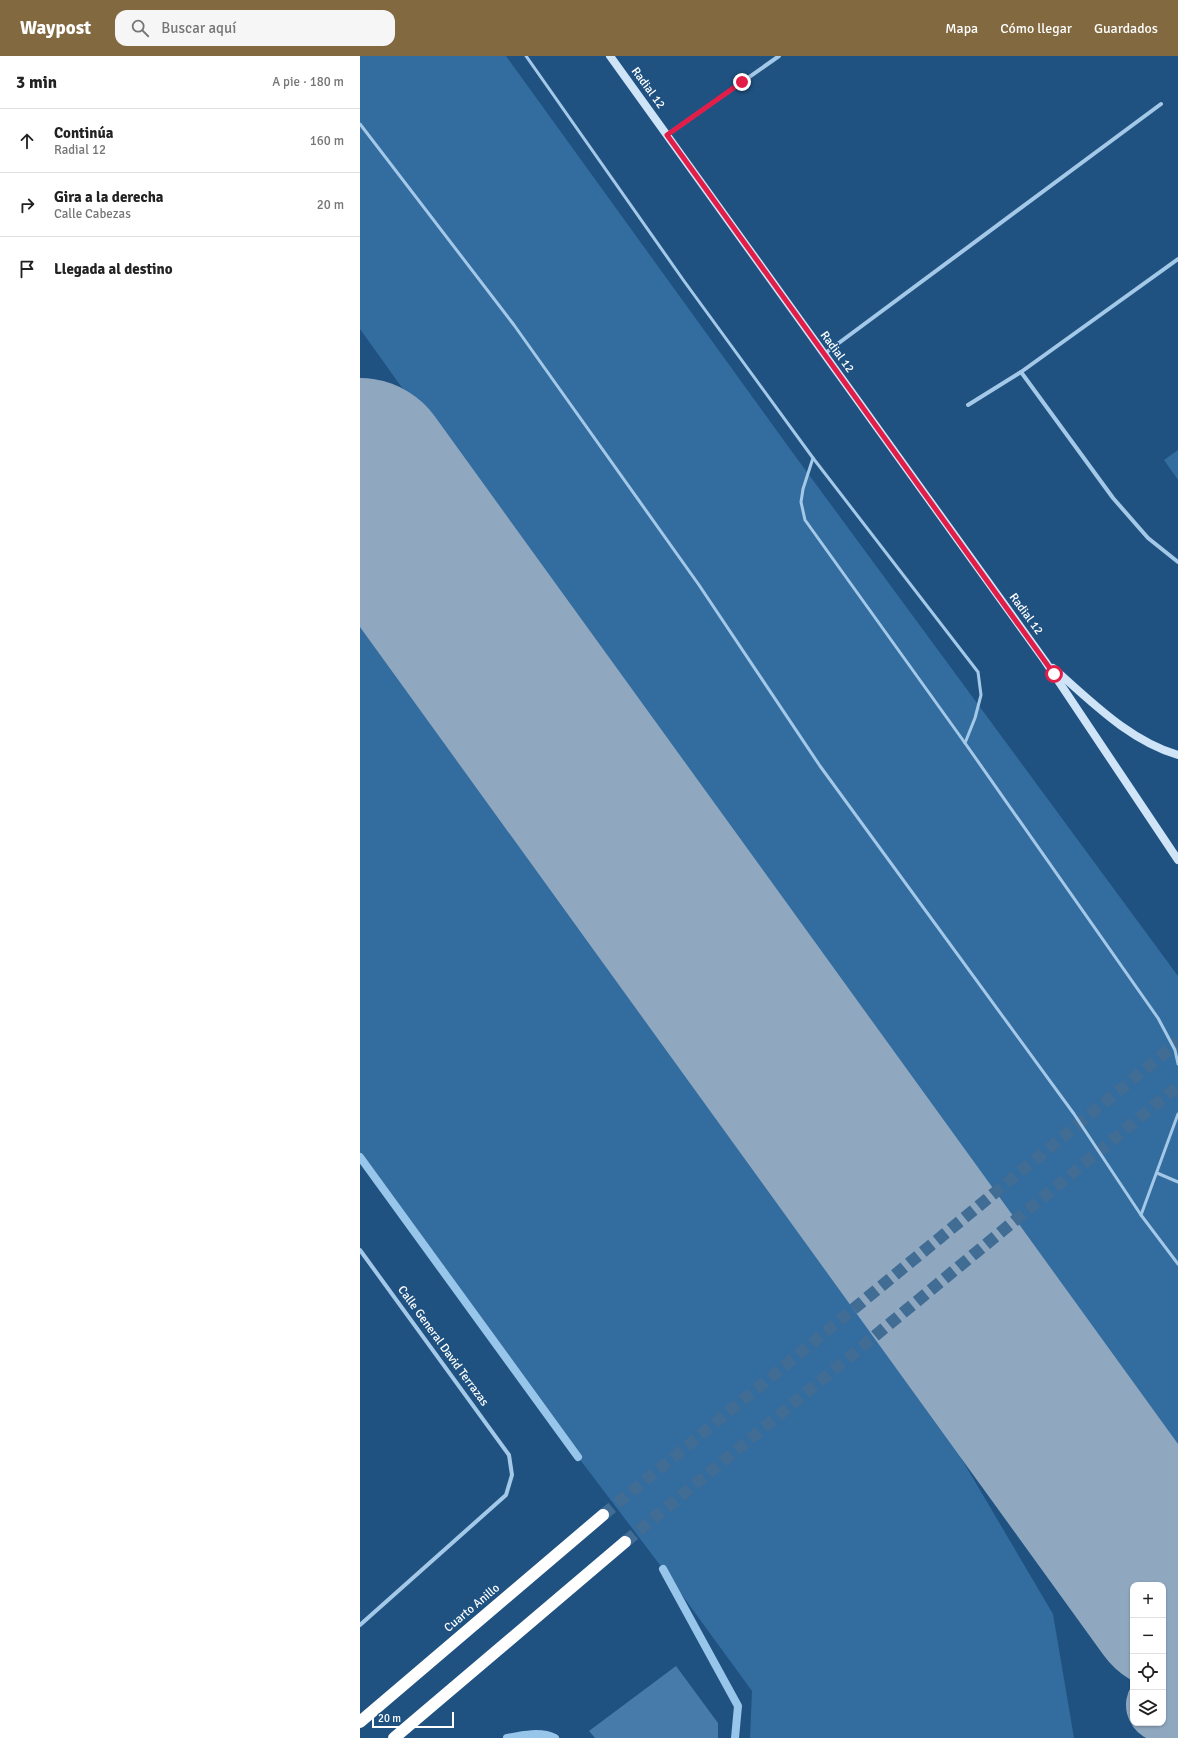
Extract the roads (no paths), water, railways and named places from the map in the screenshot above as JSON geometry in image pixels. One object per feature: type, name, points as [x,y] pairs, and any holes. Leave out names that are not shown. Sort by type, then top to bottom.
[{"type":"highway","name":"Cuarto Anillo","points":[[360,1722],[603,1515]]},
{"type":"highway","points":[[394,1738],[625,1542]]},
{"type":"street","name":"Radial 12","points":[[610,56],[1045,661],[1178,860]]},
{"type":"street","points":[[667,135],[779,56]]},
{"type":"street","points":[[824,354],[1161,104]]},
{"type":"street","points":[[968,405],[1021,372],[1178,259]]},
{"type":"street","points":[[1021,372],[1113,498],[1148,538],[1178,562]]},
{"type":"street","name":"Radial 12","points":[[1045,661],[1117,723],[1161,750],[1178,755]]},
{"type":"street","name":"Calle General David Terrazas","points":[[360,1250],[509,1455],[512,1475],[506,1495],[360,1625]]},
{"type":"lane","points":[[526,56],[684,281],[813,458],[978,672],[981,695],[976,718],[965,743]]},
{"type":"lane","points":[[360,124],[514,325],[699,585],[820,766],[1074,1114],[1141,1215],[1178,1264]]},
{"type":"lane","points":[[813,458],[803,489],[801,502],[805,520],[965,743],[1158,1018],[1176,1050],[1178,1064]]},
{"type":"lane","points":[[1141,1215],[1178,1114]]},
{"type":"lane","points":[[1157,1173],[1178,1182]]},
{"type":"waterway","points":[[360,1157],[578,1457]]},
{"type":"waterway","points":[[663,1569],[738,1706],[735,1738]]},
{"type":"waterway","points":[[507,1738],[538,1734],[555,1738]]},
{"type":"tunnel","points":[[603,1515],[1178,1042]]},
{"type":"tunnel","points":[[625,1542],[1178,1086]]}]
